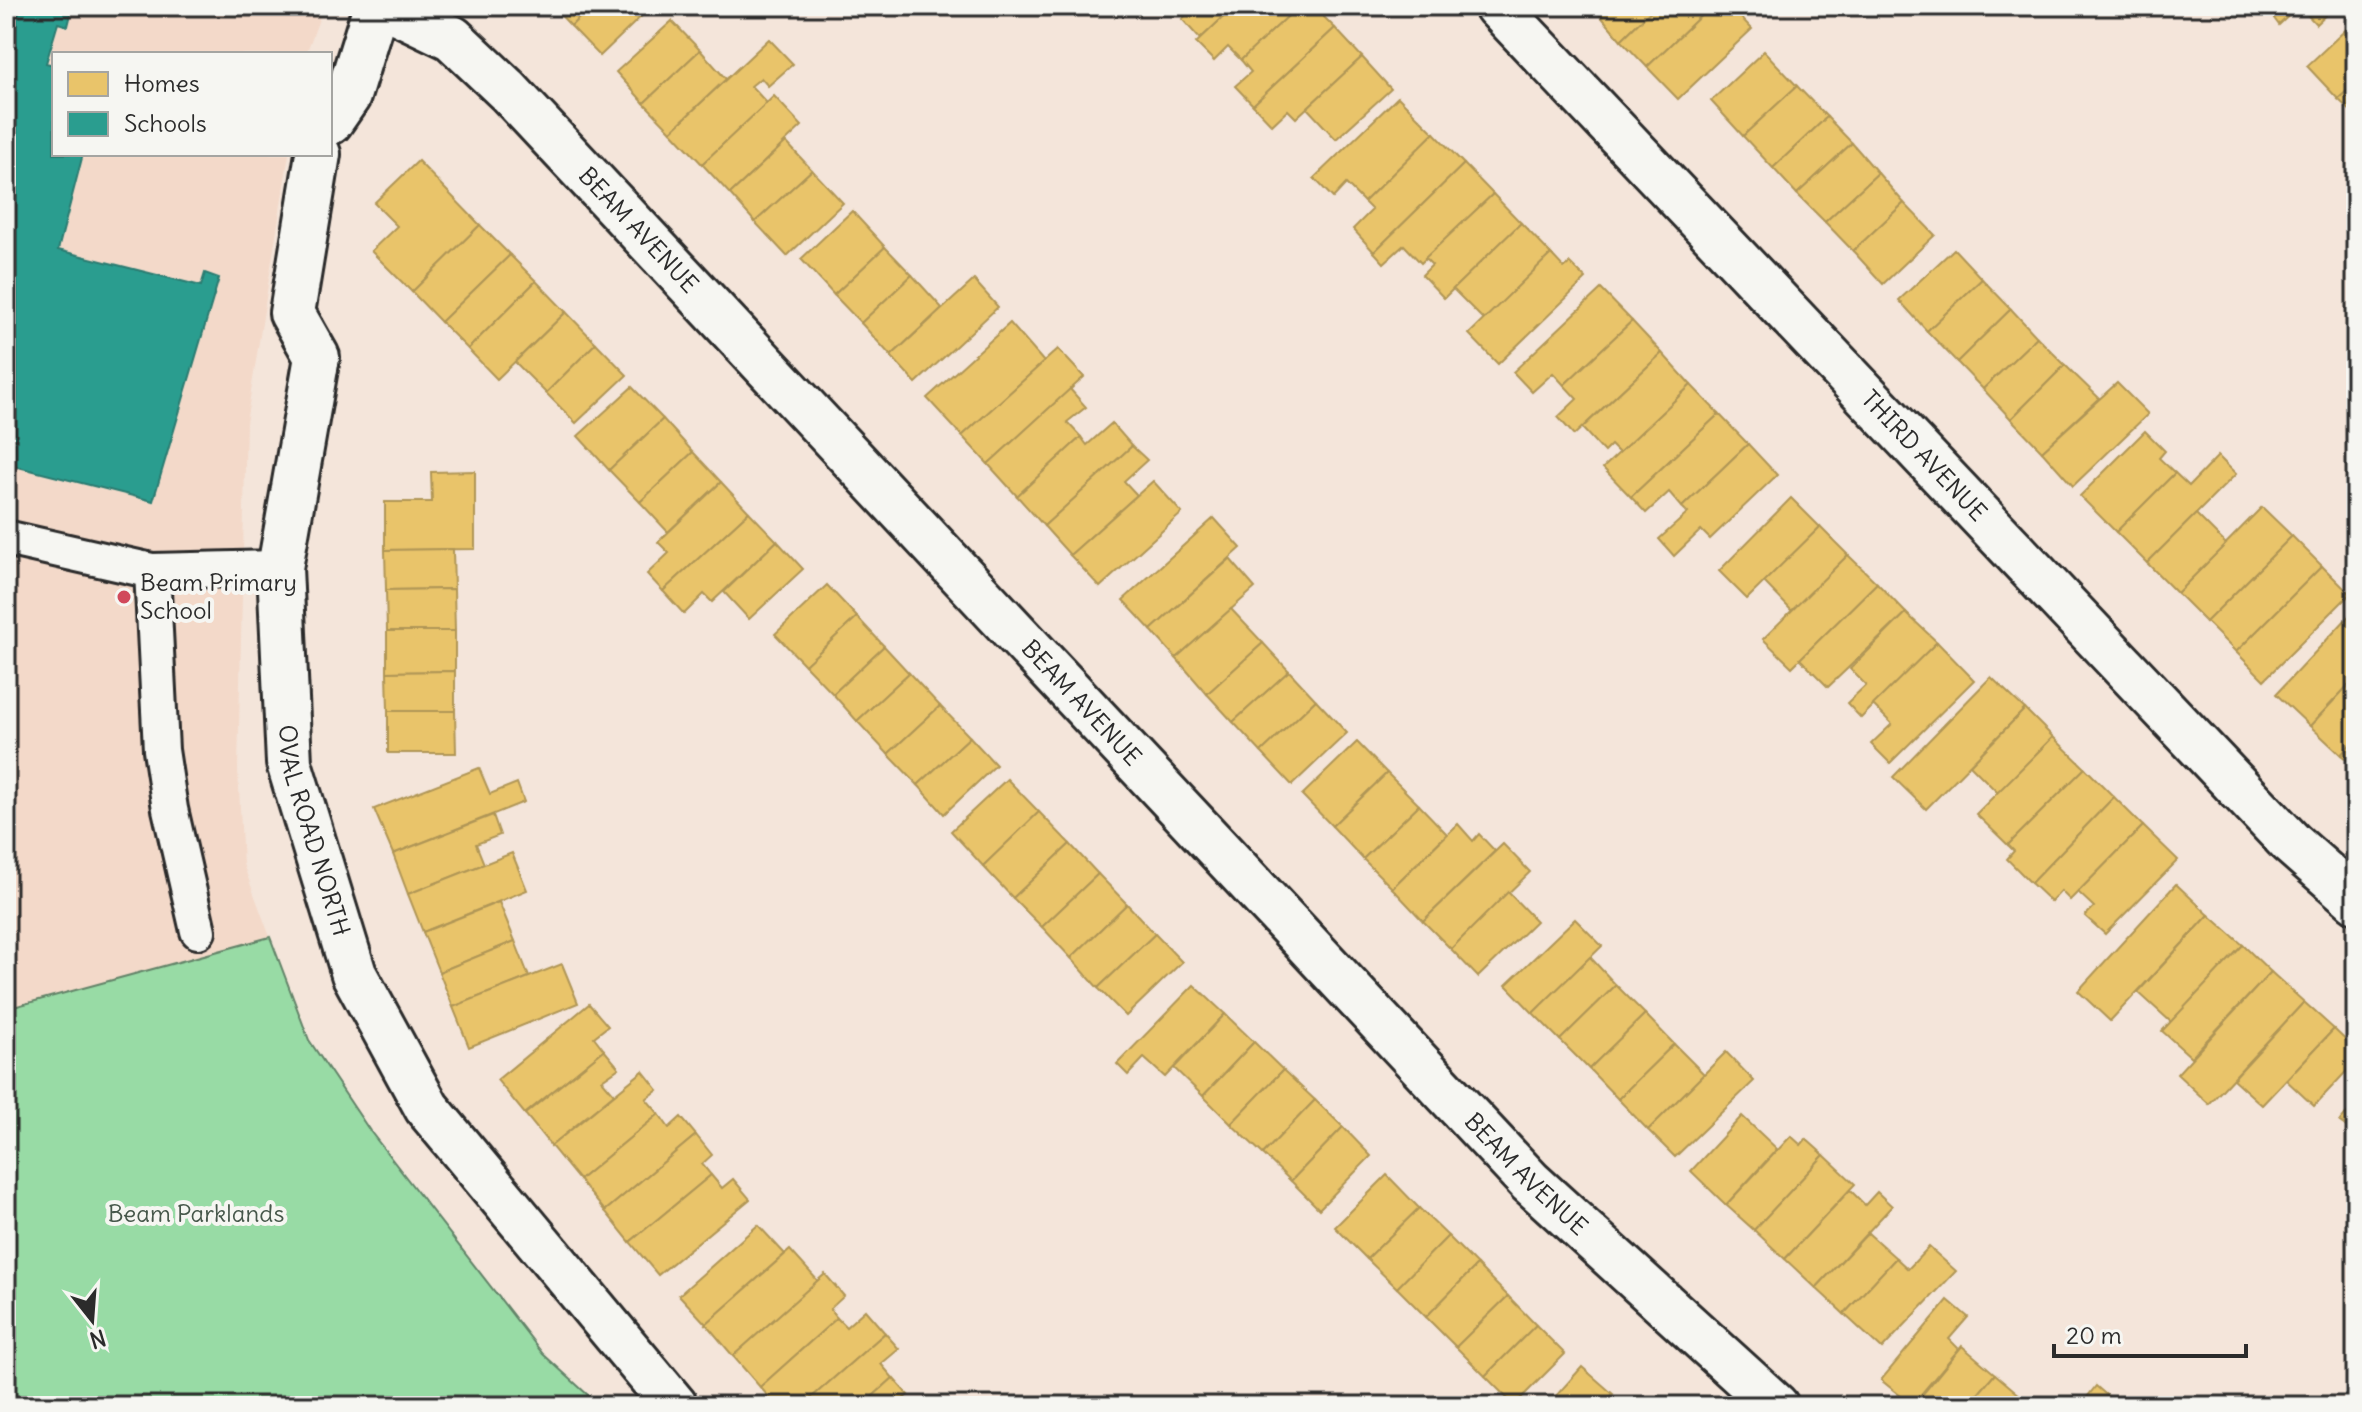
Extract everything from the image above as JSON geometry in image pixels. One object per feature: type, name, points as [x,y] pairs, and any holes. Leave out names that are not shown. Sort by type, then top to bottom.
[{"type":"street","points":[[332,119],[348,96],[376,6]]},
{"type":"street","name":"BEAM AVENUE","points":[[385,6],[452,38],[508,91],[1530,1182],[1776,1406]]},
{"type":"street","name":"THIRD AVENUE","points":[[1497,6],[2291,843],[2356,900]]},
{"type":"street","name":"OVAL ROAD NORTH","points":[[318,156],[292,313],[317,357],[280,568],[289,763],[354,974],[427,1108],[675,1406]]},
{"type":"lane","points":[[6,538],[152,571],[280,568]]},
{"type":"lane","points":[[152,571],[161,750],[170,809],[198,931]]},
{"type":"shaded area","name":"Beam Primary School","points":[[6,6],[324,6],[307,52],[52,52],[52,156],[289,156],[246,423],[238,770],[243,864],[270,937],[6,1009]]},
{"type":"green space","name":"Beam Parklands","points":[[270,937],[309,1040],[370,1131],[543,1354],[600,1406],[6,1406],[6,1009]]},
{"type":"building: Homes","points":[[552,6],[591,6],[571,26]]},
{"type":"building: Homes","points":[[591,6],[652,6],[600,56],[571,26]]},
{"type":"building: Homes","points":[[1186,6],[1235,6],[1200,39],[1182,19],[1190,11]]},
{"type":"building: Homes","points":[[1235,6],[1299,6],[1241,60],[1228,47],[1214,61],[1196,43]]},
{"type":"building: Homes","points":[[1299,6],[1313,6],[1335,28],[1253,105],[1235,86],[1251,72],[1241,60]]},
{"type":"building: Homes","points":[[1592,6],[1656,6],[1621,40]]},
{"type":"building: Homes","points":[[1656,6],[1711,6],[1647,67],[1621,40]]},
{"type":"building: Homes","points":[[1711,6],[1730,6],[1752,29],[1678,99],[1647,67]]},
{"type":"building: Homes","points":[[2265,6],[2299,6],[2279,25]]},
{"type":"building: Homes","points":[[2299,6],[2335,6],[2316,24]]},
{"type":"building: Homes","points":[[2356,20],[2356,83],[2338,99],[2307,66]]},
{"type":"building: Homes","points":[[672,21],[700,50],[644,103],[616,72]]},
{"type":"building: Homes","points":[[1335,28],[1362,57],[1296,118],[1288,110],[1272,125],[1253,105]]},
{"type":"building: Homes","points":[[769,39],[793,64],[768,86],[761,78],[751,86],[767,103],[702,164],[671,131]]},
{"type":"building: Homes","points":[[700,50],[726,79],[671,131],[644,103]]},
{"type":"building: Homes","points":[[1764,51],[1797,86],[1743,136],[1711,101]]},
{"type":"building: Homes","points":[[1362,57],[1391,89],[1336,139],[1307,108]]},
{"type":"building: Homes","points":[[2356,83],[2356,116],[2338,99]]},
{"type":"building: Homes","points":[[1797,86],[1827,117],[1773,168],[1743,136]]},
{"type":"building: Homes","points":[[774,96],[802,126],[730,194],[702,164]]},
{"type":"building: Homes","points":[[1398,97],[1434,133],[1364,202],[1346,184],[1333,198],[1314,178]]},
{"type":"building: Homes","points":[[1827,117],[1852,143],[1797,194],[1773,168]]},
{"type":"building: Homes","points":[[1434,133],[1464,164],[1374,252],[1353,229],[1372,210],[1364,202]]},
{"type":"building: Homes","points":[[786,142],[812,170],[755,222],[730,194]]},
{"type":"building: Homes","points":[[1852,143],[1878,173],[1825,222],[1797,194]]},
{"type":"building: Homes","points":[[418,161],[480,225],[412,292],[371,251],[397,226],[374,203]]},
{"type":"building: Homes","points":[[1464,164],[1493,194],[1421,263],[1404,245],[1384,263],[1374,252]]},
{"type":"building: Homes","points":[[812,170],[843,203],[787,256],[755,222]]},
{"type":"building: Homes","points":[[1878,173],[1904,203],[1853,251],[1825,222]]},
{"type":"building: Homes","points":[[1493,194],[1521,223],[1444,298],[1422,275],[1432,265],[1425,258]]},
{"type":"building: Homes","points":[[1904,203],[1935,235],[1883,284],[1853,251]]},
{"type":"building: Homes","points":[[852,211],[885,247],[834,295],[801,259]]},
{"type":"building: Homes","points":[[1521,223],[1551,254],[1484,320],[1453,289]]},
{"type":"building: Homes","points":[[480,225],[510,255],[441,322],[412,292]]},
{"type":"building: Homes","points":[[885,247],[912,275],[861,323],[834,295]]},
{"type":"building: Homes","points":[[1954,249],[1982,279],[1927,331],[1899,300]]},
{"type":"building: Homes","points":[[1551,254],[1564,268],[1570,263],[1586,279],[1498,364],[1469,334]]},
{"type":"building: Homes","points":[[510,255],[536,281],[468,349],[441,322]]},
{"type":"building: Homes","points":[[912,275],[942,308],[891,356],[861,323]]},
{"type":"building: Homes","points":[[1982,279],[2011,309],[1957,362],[1927,331]]},
{"type":"building: Homes","points":[[974,280],[998,307],[916,383],[891,356]]},
{"type":"building: Homes","points":[[536,281],[566,312],[497,379],[468,349]]},
{"type":"building: Homes","points":[[1601,289],[1632,321],[1564,385],[1553,373],[1532,392],[1513,372]]},
{"type":"building: Homes","points":[[2011,309],[2037,337],[1983,389],[1957,362]]},
{"type":"building: Homes","points":[[566,312],[596,343],[546,393],[515,362]]},
{"type":"building: Homes","points":[[1632,321],[1662,353],[1574,435],[1558,417],[1577,399],[1564,385]]},
{"type":"building: Homes","points":[[1010,323],[1044,362],[962,436],[927,398]]},
{"type":"building: Homes","points":[[2037,337],[2065,365],[2011,419],[1983,389]]},
{"type":"building: Homes","points":[[596,343],[627,375],[576,423],[546,393]]},
{"type":"building: Homes","points":[[1058,349],[1084,377],[988,464],[962,436]]},
{"type":"building: Homes","points":[[1662,353],[1691,385],[1619,453],[1611,445],[1604,452],[1582,428]]},
{"type":"building: Homes","points":[[2065,365],[2099,398],[2042,451],[2011,419]]},
{"type":"building: Homes","points":[[2117,383],[2148,414],[2073,486],[2042,451]]},
{"type":"building: Homes","points":[[1691,385],[1719,414],[1631,497],[1603,468]]},
{"type":"building: Homes","points":[[632,387],[663,419],[609,470],[578,436]]},
{"type":"building: Homes","points":[[1070,389],[1086,407],[1067,422],[1081,437],[1017,496],[988,464]]},
{"type":"building: Homes","points":[[1719,414],[1748,444],[1682,507],[1669,492],[1646,513],[1631,497]]},
{"type":"building: Homes","points":[[663,419],[693,452],[640,502],[609,470]]},
{"type":"building: Homes","points":[[1112,423],[1132,446],[1044,526],[1017,496],[1081,437],[1087,445]]},
{"type":"building: Homes","points":[[2145,431],[2165,451],[2159,458],[2175,473],[2116,532],[2080,496]]},
{"type":"building: Homes","points":[[1748,444],[1777,475],[1710,539],[1701,530],[1674,556],[1659,539],[1688,513],[1682,507]]},
{"type":"building: Homes","points":[[1132,446],[1147,460],[1124,481],[1137,495],[1070,555],[1044,526]]},
{"type":"building: Homes","points":[[693,452],[721,482],[668,532],[640,502]]},
{"type":"building: Homes","points":[[2218,456],[2236,474],[2147,563],[2116,532],[2175,473],[2189,486]]},
{"type":"building: Homes","points":[[475,471],[475,549],[385,550],[385,502],[432,502],[431,472]]},
{"type":"building: Homes","points":[[1153,481],[1182,513],[1100,587],[1070,555]]},
{"type":"building: Homes","points":[[721,482],[749,512],[663,591],[647,574],[669,553],[658,542]]},
{"type":"building: Homes","points":[[1791,498],[1820,527],[1747,599],[1719,571]]},
{"type":"building: Homes","points":[[2262,507],[2292,536],[2206,622],[2177,593]]},
{"type":"building: Homes","points":[[749,512],[777,541],[712,602],[704,594],[684,614],[663,591]]},
{"type":"building: Homes","points":[[2196,514],[2226,544],[2177,593],[2147,563]]},
{"type":"building: Homes","points":[[1214,518],[1241,548],[1151,630],[1123,600]]},
{"type":"building: Homes","points":[[1820,527],[1848,555],[1792,611],[1764,582]]},
{"type":"building: Homes","points":[[2292,536],[2322,566],[2236,652],[2206,622]]},
{"type":"building: Homes","points":[[777,541],[803,569],[749,619],[724,592]]},
{"type":"building: Homes","points":[[453,549],[454,589],[386,590],[385,550]]},
{"type":"building: Homes","points":[[1848,555],[1877,583],[1792,667],[1763,639]]},
{"type":"building: Homes","points":[[1230,559],[1255,588],[1176,658],[1151,630]]},
{"type":"building: Homes","points":[[2322,566],[2350,594],[2264,680],[2236,652]]},
{"type":"building: Homes","points":[[1877,583],[1906,613],[1828,687],[1800,659]]},
{"type":"building: Homes","points":[[827,585],[857,617],[805,665],[775,634]]},
{"type":"building: Homes","points":[[454,589],[455,631],[387,631],[386,590]]},
{"type":"building: Homes","points":[[1231,609],[1263,643],[1207,694],[1176,658]]},
{"type":"building: Homes","points":[[1906,613],[1937,642],[1861,718],[1847,703],[1866,685],[1850,669]]},
{"type":"building: Homes","points":[[2349,616],[2356,623],[2356,677],[2310,726],[2276,694]]},
{"type":"building: Homes","points":[[857,617],[884,646],[833,694],[805,665]]},
{"type":"building: Homes","points":[[387,631],[455,631],[455,671],[387,672]]},
{"type":"building: Homes","points":[[1937,642],[1974,680],[1890,763],[1871,744],[1892,724],[1873,705]]},
{"type":"building: Homes","points":[[1263,643],[1289,671],[1233,722],[1207,694]]},
{"type":"building: Homes","points":[[884,646],[909,673],[857,721],[833,694]]},
{"type":"building: Homes","points":[[455,671],[455,711],[388,711],[387,672]]},
{"type":"building: Homes","points":[[1289,671],[1316,700],[1261,752],[1233,722]]},
{"type":"building: Homes","points":[[909,673],[940,706],[888,754],[857,721]]},
{"type":"building: Homes","points":[[1991,677],[2025,709],[1926,809],[1893,777]]},
{"type":"building: Homes","points":[[2356,677],[2356,738],[2341,755],[2310,726]]},
{"type":"building: Homes","points":[[1316,700],[1347,733],[1292,785],[1261,752]]},
{"type":"building: Homes","points":[[940,706],[970,737],[918,785],[888,754]]},
{"type":"building: Homes","points":[[2025,709],[2053,737],[1998,793],[1970,765]]},
{"type":"building: Homes","points":[[388,711],[455,711],[456,753],[388,753]]},
{"type":"building: Homes","points":[[970,737],[996,765],[944,814],[918,785]]},
{"type":"building: Homes","points":[[2053,737],[2085,768],[2008,845],[1976,814]]},
{"type":"building: Homes","points":[[2356,738],[2356,768],[2341,755]]},
{"type":"building: Homes","points":[[1357,742],[1387,773],[1332,826],[1302,795]]},
{"type":"building: Homes","points":[[479,768],[490,794],[517,783],[524,802],[393,854],[374,809]]},
{"type":"building: Homes","points":[[2085,768],[2114,797],[2031,883],[2007,859],[2014,851],[2008,845]]},
{"type":"building: Homes","points":[[1387,773],[1419,805],[1363,859],[1332,826]]},
{"type":"building: Homes","points":[[1007,779],[1039,812],[983,866],[951,831]]},
{"type":"building: Homes","points":[[2114,797],[2143,826],[2070,900],[2061,891],[2051,902],[2031,883]]},
{"type":"building: Homes","points":[[1419,805],[1447,834],[1392,888],[1363,859]]},
{"type":"building: Homes","points":[[1039,812],[1070,844],[1013,898],[983,866]]},
{"type":"building: Homes","points":[[493,815],[500,835],[476,844],[484,864],[408,894],[393,854]]},
{"type":"building: Homes","points":[[1458,824],[1473,841],[1479,834],[1495,851],[1423,921],[1392,888]]},
{"type":"building: Homes","points":[[2143,826],[2178,860],[2105,934],[2085,916],[2094,907],[2078,892]]},
{"type":"building: Homes","points":[[1070,844],[1098,874],[1042,927],[1013,898]]},
{"type":"building: Homes","points":[[1503,844],[1530,872],[1451,949],[1423,921]]},
{"type":"building: Homes","points":[[512,853],[527,890],[423,932],[408,894]]},
{"type":"building: Homes","points":[[1098,874],[1127,904],[1071,958],[1042,927]]},
{"type":"building: Homes","points":[[2176,884],[2209,915],[2110,1021],[2078,991]]},
{"type":"building: Homes","points":[[1508,892],[1536,921],[1478,977],[1451,949]]},
{"type":"building: Homes","points":[[499,902],[515,941],[439,972],[423,932]]},
{"type":"building: Homes","points":[[1127,904],[1155,934],[1098,988],[1071,958]]},
{"type":"building: Homes","points":[[2209,915],[2243,945],[2171,1022],[2138,992]]},
{"type":"building: Homes","points":[[1575,919],[1602,946],[1533,1013],[1506,985]]},
{"type":"building: Homes","points":[[1155,934],[1182,962],[1126,1016],[1098,988]]},
{"type":"building: Homes","points":[[515,941],[529,977],[453,1007],[439,972]]},
{"type":"building: Homes","points":[[2243,945],[2271,972],[2191,1057],[2162,1031]]},
{"type":"building: Homes","points":[[1590,957],[1616,985],[1560,1040],[1533,1013]]},
{"type":"building: Homes","points":[[562,964],[578,1003],[469,1047],[453,1007]]},
{"type":"building: Homes","points":[[2271,972],[2304,1002],[2209,1104],[2177,1074]]},
{"type":"building: Homes","points":[[1194,985],[1225,1014],[1165,1077],[1144,1058],[1128,1075],[1117,1064]]},
{"type":"building: Homes","points":[[1616,985],[1645,1014],[1589,1069],[1560,1040]]},
{"type":"building: Homes","points":[[2304,1002],[2334,1029],[2262,1105],[2233,1079]]},
{"type":"building: Homes","points":[[589,1004],[608,1026],[594,1037],[604,1050],[525,1114],[497,1080]]},
{"type":"building: Homes","points":[[1225,1014],[1254,1042],[1203,1096],[1174,1068]]},
{"type":"building: Homes","points":[[1645,1014],[1674,1044],[1618,1099],[1589,1069]]},
{"type":"building: Homes","points":[[2334,1029],[2356,1050],[2356,1061],[2314,1106],[2286,1080]]},
{"type":"building: Homes","points":[[1254,1042],[1283,1070],[1231,1124],[1203,1096]]},
{"type":"building: Homes","points":[[1674,1044],[1704,1074],[1648,1130],[1618,1099]]},
{"type":"building: Homes","points":[[604,1050],[619,1068],[602,1080],[614,1094],[551,1146],[525,1114]]},
{"type":"building: Homes","points":[[1726,1052],[1754,1081],[1675,1157],[1648,1130]]},
{"type":"building: Homes","points":[[1283,1070],[1315,1100],[1263,1154],[1231,1124]]},
{"type":"building: Homes","points":[[643,1071],[658,1090],[646,1099],[659,1114],[579,1180],[551,1146]]},
{"type":"building: Homes","points":[[1315,1100],[1343,1127],[1291,1181],[1263,1154]]},
{"type":"building: Homes","points":[[2356,1102],[2356,1134],[2340,1122]]},
{"type":"building: Homes","points":[[659,1114],[669,1128],[681,1117],[696,1135],[605,1211],[579,1180]]},
{"type":"building: Homes","points":[[1742,1116],[1777,1149],[1726,1205],[1691,1171]]},
{"type":"building: Homes","points":[[1343,1127],[1371,1156],[1319,1209],[1291,1181]]},
{"type":"building: Homes","points":[[696,1135],[712,1155],[702,1164],[711,1175],[630,1242],[605,1211]]},
{"type":"building: Homes","points":[[1791,1136],[1801,1145],[1806,1139],[1824,1155],[1754,1230],[1726,1205]]},
{"type":"building: Homes","points":[[1824,1155],[1855,1184],[1785,1259],[1754,1230]]},
{"type":"building: Homes","points":[[711,1175],[722,1188],[733,1179],[750,1199],[658,1275],[630,1242]]},
{"type":"building: Homes","points":[[1387,1175],[1419,1208],[1367,1259],[1335,1227]]},
{"type":"building: Homes","points":[[1850,1190],[1865,1205],[1877,1192],[1892,1206],[1816,1288],[1785,1259]]},
{"type":"building: Homes","points":[[1419,1208],[1448,1236],[1397,1288],[1367,1259]]},
{"type":"building: Homes","points":[[758,1225],[785,1254],[706,1324],[679,1295]]},
{"type":"building: Homes","points":[[1868,1233],[1896,1258],[1844,1314],[1816,1288]]},
{"type":"building: Homes","points":[[1448,1236],[1477,1265],[1426,1317],[1397,1288]]},
{"type":"building: Homes","points":[[1929,1247],[1956,1271],[1882,1349],[1844,1314],[1896,1258],[1908,1269]]},
{"type":"building: Homes","points":[[790,1250],[818,1281],[733,1356],[706,1324]]},
{"type":"building: Homes","points":[[1477,1265],[1508,1296],[1456,1347],[1426,1317]]},
{"type":"building: Homes","points":[[825,1274],[844,1296],[830,1309],[837,1318],[760,1387],[733,1356]]},
{"type":"building: Homes","points":[[1508,1296],[1536,1325],[1485,1376],[1456,1347]]},
{"type":"building: Homes","points":[[1948,1300],[1968,1317],[1949,1339],[1959,1349],[1912,1405],[1881,1380]]},
{"type":"building: Homes","points":[[865,1310],[885,1333],[802,1406],[777,1406],[760,1387],[837,1318],[846,1327]]},
{"type":"building: Homes","points":[[1536,1325],[1565,1354],[1514,1405],[1485,1376]]},
{"type":"building: Homes","points":[[885,1333],[899,1349],[881,1364],[893,1378],[862,1406],[802,1406]]},
{"type":"building: Homes","points":[[1962,1346],[1995,1374],[1968,1406],[1913,1406]]},
{"type":"building: Homes","points":[[1582,1367],[1613,1394],[1602,1406],[1547,1406]]},
{"type":"building: Homes","points":[[1995,1374],[2027,1401],[2022,1406],[1968,1406]]},
{"type":"building: Homes","points":[[893,1378],[908,1395],[895,1406],[862,1406]]},
{"type":"building: Homes","points":[[2096,1386],[2119,1406],[2080,1406]]},
{"type":"building: Schools","name":"Beam Primary School","points":[[6,6],[73,6],[68,26],[58,23],[46,63],[52,64],[52,156],[82,156],[58,250],[201,286],[205,273],[219,278],[153,501],[6,464]]},
{"type":"place","name":"Beam Primary School","points":[[124,597]]}]
